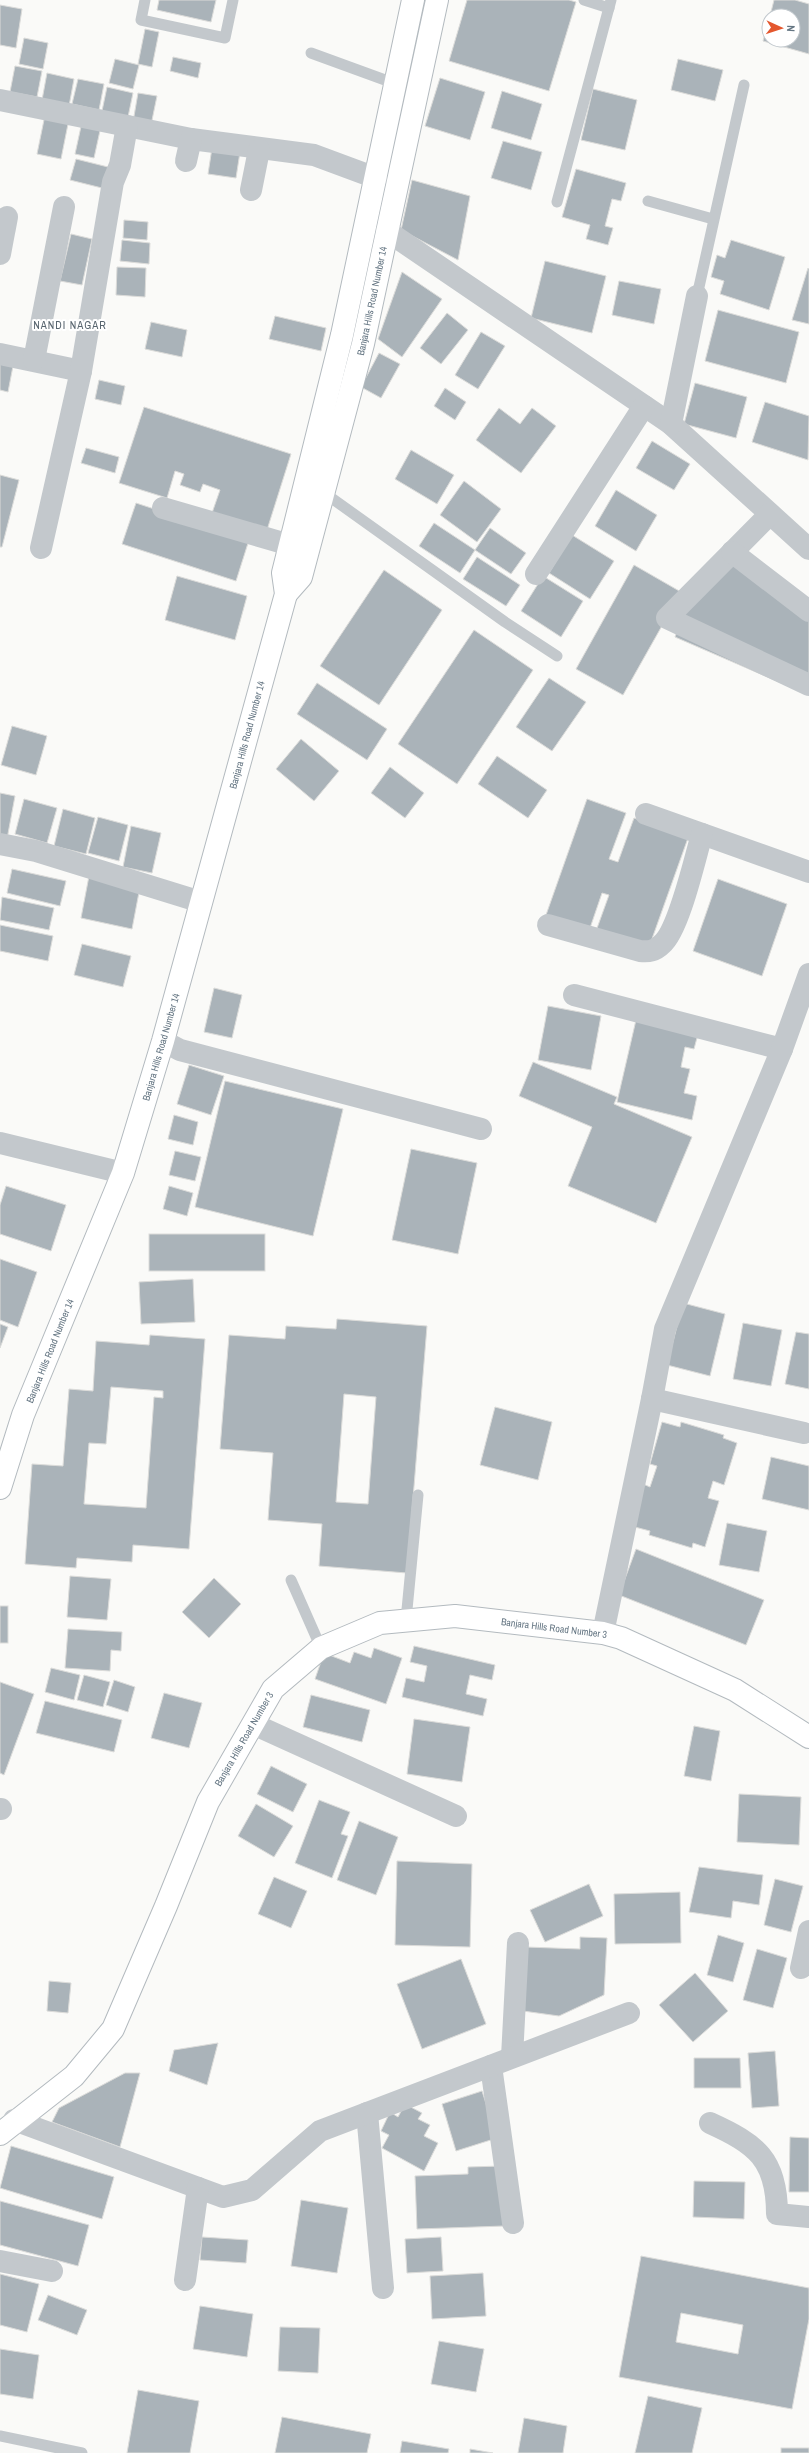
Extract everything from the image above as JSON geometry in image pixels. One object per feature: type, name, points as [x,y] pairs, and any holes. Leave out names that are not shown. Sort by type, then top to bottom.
[{"type":"street","name":"Banjara Hills Road Number 14","points":[[0,1488],[24,1415],[123,1172],[164,1041],[286,594],[283,573],[333,377],[413,0]]},
{"type":"street","name":"Banjara Hills Road Number 14","points":[[286,594],[301,577],[363,344],[437,0]]},
{"type":"street","points":[[0,100],[191,139],[259,150],[314,155],[376,178]]},
{"type":"street","points":[[41,548],[81,371],[112,182],[120,165],[127,126]]},
{"type":"street","points":[[186,162],[191,139]]},
{"type":"street","points":[[251,190],[259,150]]},
{"type":"street","points":[[34,360],[64,207]]},
{"type":"street","points":[[0,254],[7,217]]},
{"type":"street","points":[[387,230],[671,424],[809,549]]},
{"type":"street","points":[[671,424],[697,296]]},
{"type":"street","points":[[0,354],[81,371]]},
{"type":"street","points":[[536,574],[644,406]]},
{"type":"street","points":[[163,508],[290,545]]},
{"type":"street","points":[[770,514],[667,618],[809,685]]},
{"type":"street","points":[[732,552],[809,611]]},
{"type":"street","points":[[646,814],[809,872]]},
{"type":"street","points":[[548,925],[640,951],[655,950],[664,944],[673,929],[702,834]]},
{"type":"street","points":[[0,844],[36,851],[201,902]]},
{"type":"street","points":[[603,1633],[652,1399],[665,1329],[782,1049],[809,974]]},
{"type":"street","points":[[574,996],[782,1049]]},
{"type":"street","points":[[164,1041],[180,1050],[481,1129]]},
{"type":"street","points":[[0,1143],[123,1172]]},
{"type":"street","points":[[652,1399],[804,1433]]},
{"type":"street","name":"Banjara Hills Road Number 3","points":[[7,2127],[74,2076],[113,2029],[166,1906],[208,1802],[273,1689],[321,1648],[380,1623],[455,1616],[603,1633],[621,1638],[735,1690],[809,1738]]},
{"type":"street","points":[[253,1724],[456,1816]]},
{"type":"street","points":[[801,1968],[809,1931]]},
{"type":"street","points":[[512,2057],[518,1943]]},
{"type":"street","points":[[7,2127],[223,2197],[252,2190],[320,2131],[629,2013]]},
{"type":"street","points":[[491,2066],[513,2223]]},
{"type":"street","points":[[367,2113],[383,2288]]},
{"type":"street","points":[[710,2123],[741,2137],[771,2169],[777,2196],[776,2214],[809,2217]]},
{"type":"street","points":[[185,2280],[198,2188]]},
{"type":"street","points":[[0,2261],[52,2271]]},
{"type":"lane","points":[[145,0],[141,20],[225,38],[233,0]]},
{"type":"lane","points":[[557,202],[610,4],[584,0]]},
{"type":"lane","points":[[311,53],[396,84]]},
{"type":"lane","points":[[697,296],[744,85]]},
{"type":"lane","points":[[648,201],[713,219]]},
{"type":"lane","points":[[323,492],[505,622],[557,656]]},
{"type":"lane","points":[[406,1620],[418,1495]]},
{"type":"lane","points":[[291,1580],[321,1648]]},
{"type":"lane","points":[[0,2436],[82,2453]]},
{"type":"building","points":[[159,0],[216,0],[211,22],[157,10]]},
{"type":"building","points":[[467,0],[569,0],[576,2],[549,91],[449,61]]},
{"type":"building","points":[[774,0],[795,0],[809,4],[809,54],[788,48],[801,48],[801,8],[772,8]]},
{"type":"building","points":[[0,5],[22,9],[16,48],[0,45]]},
{"type":"building","points":[[145,29],[159,32],[152,67],[138,64]]},
{"type":"building","points":[[24,38],[48,43],[43,69],[19,64]]},
{"type":"building","points":[[173,57],[201,63],[198,78],[170,71]]},
{"type":"building","points":[[115,59],[139,65],[133,89],[109,83]]},
{"type":"building","points":[[678,59],[723,70],[715,101],[671,90]]},
{"type":"building","points":[[15,66],[42,71],[37,97],[10,92]]},
{"type":"building","points":[[47,73],[74,79],[69,106],[42,100]]},
{"type":"building","points":[[440,78],[485,92],[470,140],[425,126]]},
{"type":"building","points":[[78,79],[104,84],[99,110],[72,104]]},
{"type":"building","points":[[107,87],[133,93],[128,117],[102,111]]},
{"type":"building","points":[[593,89],[637,100],[625,150],[581,140]]},
{"type":"building","points":[[502,91],[542,104],[531,140],[491,128]]},
{"type":"building","points":[[138,93],[157,96],[151,125],[133,122]]},
{"type":"building","points":[[45,115],[69,119],[61,159],[37,154]]},
{"type":"building","points":[[82,122],[101,126],[94,158],[75,154]]},
{"type":"building","points":[[503,141],[542,152],[531,190],[491,178]]},
{"type":"building","points":[[212,148],[240,152],[236,178],[208,174]]},
{"type":"building","points":[[76,159],[112,168],[106,189],[70,180]]},
{"type":"building","points":[[576,169],[626,183],[621,201],[612,199],[605,226],[613,228],[608,245],[586,239],[590,225],[562,217]]},
{"type":"building","points":[[412,180],[470,196],[458,260],[401,230]]},
{"type":"building","points":[[124,220],[148,222],[147,240],[123,238]]},
{"type":"building","points":[[71,234],[92,239],[82,285],[60,281]]},
{"type":"building","points":[[122,240],[150,243],[149,264],[120,261]]},
{"type":"building","points":[[731,240],[785,257],[769,310],[720,294],[724,281],[711,277],[717,255],[725,258]]},
{"type":"building","points":[[545,261],[606,276],[592,333],[531,318]]},
{"type":"building","points":[[117,267],[146,268],[145,297],[116,295]]},
{"type":"building","points":[[808,268],[809,269],[809,324],[792,320]]},
{"type":"building","points":[[402,272],[442,299],[402,357],[378,339]]},
{"type":"building","points":[[619,281],[661,289],[654,324],[612,315]]},
{"type":"building","points":[[718,310],[799,332],[786,383],[705,361]]},
{"type":"building","points":[[447,313],[468,330],[441,364],[420,348]]},
{"type":"building","points":[[275,316],[326,328],[321,351],[269,339]]},
{"type":"building","points":[[151,322],[187,330],[182,357],[145,349]]},
{"type":"building","points":[[481,332],[505,346],[478,389],[455,375]]},
{"type":"building","points":[[379,353],[400,364],[381,398],[361,387]]},
{"type":"building","points":[[0,363],[13,366],[8,392],[0,390]]},
{"type":"building","points":[[99,380],[125,386],[121,405],[95,399]]},
{"type":"building","points":[[695,383],[747,397],[736,438],[684,424]]},
{"type":"building","points":[[445,388],[466,402],[455,420],[434,406]]},
{"type":"building","points":[[765,402],[809,416],[808,460],[752,442]]},
{"type":"building","points":[[144,407],[291,454],[267,530],[212,513],[220,490],[203,484],[200,492],[180,485],[184,474],[175,471],[167,498],[119,483]]},
{"type":"building","points":[[499,408],[520,424],[532,408],[556,426],[521,473],[476,440]]},
{"type":"building","points":[[652,441],[690,464],[674,490],[636,468]]},
{"type":"building","points":[[86,448],[119,457],[115,473],[81,463]]},
{"type":"building","points":[[411,450],[454,475],[437,504],[395,479]]},
{"type":"building","points":[[0,475],[19,480],[2,547],[0,547]]},
{"type":"building","points":[[464,481],[501,509],[477,542],[440,515]]},
{"type":"building","points":[[616,490],[657,515],[636,551],[595,526]]},
{"type":"building","points":[[136,503],[249,540],[236,581],[122,544]]},
{"type":"building","points":[[434,523],[475,550],[460,573],[419,546]]},
{"type":"building","points":[[490,528],[526,553],[511,574],[475,550]]},
{"type":"building","points":[[572,535],[614,561],[590,599],[549,573]]},
{"type":"building","points":[[727,555],[809,617],[809,695],[675,637],[697,576]]},
{"type":"building","points":[[477,557],[520,585],[506,606],[463,579]]},
{"type":"building","points":[[634,565],[681,592],[623,695],[576,669]]},
{"type":"building","points":[[384,570],[442,610],[379,705],[320,666]]},
{"type":"building","points":[[177,576],[247,596],[235,640],[165,620]]},
{"type":"building","points":[[543,576],[583,601],[561,637],[521,611]]},
{"type":"building","points":[[474,630],[533,670],[457,784],[398,744]]},
{"type":"building","points":[[549,678],[586,702],[552,751],[516,727]]},
{"type":"building","points":[[317,683],[387,729],[367,760],[297,714]]},
{"type":"building","points":[[12,726],[47,736],[36,775],[1,765]]},
{"type":"building","points":[[301,739],[339,771],[314,801],[276,769]]},
{"type":"building","points":[[497,756],[547,790],[528,818],[478,784]]},
{"type":"building","points":[[390,767],[424,793],[405,818],[371,793]]},
{"type":"building","points":[[0,793],[15,796],[7,839],[0,838]]},
{"type":"building","points":[[24,799],[57,808],[47,843],[15,834]]},
{"type":"building","points":[[587,799],[626,813],[609,859],[618,862],[634,818],[688,838],[648,950],[596,931],[609,895],[602,893],[589,931],[546,915]]},
{"type":"building","points":[[63,809],[95,818],[86,854],[54,846]]},
{"type":"building","points":[[98,817],[128,825],[119,861],[88,853]]},
{"type":"building","points":[[131,826],[161,833],[152,873],[123,867]]},
{"type":"building","points":[[12,869],[66,881],[60,906],[7,893]]},
{"type":"building","points":[[89,876],[140,887],[132,929],[81,918]]},
{"type":"building","points":[[718,879],[787,904],[762,976],[693,951]]},
{"type":"building","points":[[2,897],[54,908],[49,930],[0,920]]},
{"type":"building","points":[[0,925],[53,936],[48,961],[0,951]]},
{"type":"building","points":[[82,944],[131,956],[123,987],[74,975]]},
{"type":"building","points":[[214,988],[242,995],[232,1038],[204,1032]]},
{"type":"building","points":[[548,1006],[601,1016],[591,1070],[538,1060]]},
{"type":"building","points":[[636,1020],[698,1034],[694,1049],[685,1047],[681,1067],[690,1069],[684,1093],[697,1096],[692,1120],[617,1102]]},
{"type":"building","points":[[533,1062],[617,1097],[614,1104],[692,1137],[656,1223],[568,1186],[592,1127],[519,1096]]},
{"type":"building","points":[[189,1065],[224,1076],[211,1115],[177,1104]]},
{"type":"building","points":[[225,1081],[343,1109],[313,1236],[195,1207]]},
{"type":"building","points":[[174,1115],[198,1122],[193,1145],[168,1139]]},
{"type":"building","points":[[411,1149],[477,1163],[458,1254],[392,1240]]},
{"type":"building","points":[[175,1151],[201,1157],[195,1181],[169,1175]]},
{"type":"building","points":[[6,1186],[66,1205],[51,1251],[0,1234],[0,1205]]},
{"type":"building","points":[[169,1186],[193,1193],[187,1216],[163,1209]]},
{"type":"building","points":[[149,1234],[265,1234],[265,1271],[149,1271]]},
{"type":"building","points":[[0,1259],[37,1272],[18,1327],[0,1320]]},
{"type":"building","points":[[193,1279],[195,1322],[141,1324],[139,1282]]},
{"type":"building","points":[[683,1303],[725,1314],[710,1376],[667,1365]]},
{"type":"building","points":[[337,1319],[427,1326],[407,1573],[319,1566],[322,1524],[268,1520],[273,1453],[220,1449],[229,1335],[285,1339],[286,1326],[336,1329]],"holes":[[[344,1394],[376,1397],[368,1504],[336,1502]]]},
{"type":"building","points":[[743,1323],[782,1330],[771,1386],[733,1379]]},
{"type":"building","points":[[0,1324],[8,1327],[0,1348]]},
{"type":"building","points":[[796,1332],[809,1334],[809,1389],[785,1384]]},
{"type":"building","points":[[150,1335],[205,1339],[189,1549],[133,1545],[132,1562],[77,1558],[76,1568],[25,1564],[32,1464],[63,1466],[69,1389],[93,1391],[96,1341],[149,1345]],"holes":[[[111,1387],[163,1391],[163,1398],[154,1397],[146,1508],[84,1504],[89,1443],[106,1444]]]},
{"type":"building","points":[[495,1407],[552,1422],[538,1480],[480,1465]]},
{"type":"building","points":[[662,1422],[680,1427],[681,1422],[724,1435],[723,1438],[737,1443],[724,1485],[713,1481],[708,1498],[719,1501],[705,1547],[693,1543],[692,1548],[649,1535],[650,1531],[631,1526],[643,1484],[650,1487],[657,1466],[650,1464]]},
{"type":"building","points":[[771,1457],[809,1466],[809,1510],[762,1499]]},
{"type":"building","points":[[727,1523],[767,1531],[759,1572],[719,1565]]},
{"type":"building","points":[[636,1549],[764,1600],[746,1645],[619,1595]]},
{"type":"building","points":[[70,1576],[111,1579],[107,1620],[67,1617]]},
{"type":"building","points":[[214,1578],[241,1604],[209,1638],[182,1612]]},
{"type":"building","points":[[0,1606],[8,1606],[8,1643],[0,1643]]},
{"type":"building","points":[[68,1629],[122,1632],[121,1651],[111,1650],[110,1671],[65,1668]]},
{"type":"building","points":[[414,1646],[495,1665],[492,1680],[470,1675],[466,1694],[487,1699],[483,1716],[402,1697],[406,1678],[424,1682],[427,1666],[410,1662]]},
{"type":"building","points":[[374,1648],[402,1658],[386,1704],[315,1679],[324,1653],[350,1663],[354,1652],[371,1658]]},
{"type":"building","points":[[51,1668],[80,1675],[74,1700],[45,1692]]},
{"type":"building","points":[[84,1675],[110,1682],[103,1707],[77,1700]]},
{"type":"building","points":[[114,1680],[135,1687],[128,1712],[106,1705]]},
{"type":"building","points":[[0,1682],[34,1694],[4,1775],[0,1773]]},
{"type":"building","points":[[164,1693],[202,1703],[189,1748],[151,1738]]},
{"type":"building","points":[[311,1695],[370,1710],[362,1742],[303,1727]]},
{"type":"building","points":[[45,1701],[122,1720],[114,1752],[36,1733]]},
{"type":"building","points":[[414,1719],[470,1727],[462,1782],[407,1774]]},
{"type":"building","points":[[694,1726],[720,1731],[711,1781],[684,1776]]},
{"type":"building","points":[[271,1766],[307,1784],[293,1812],[257,1794]]},
{"type":"building","points":[[739,1794],[801,1797],[799,1845],[737,1842]]},
{"type":"building","points":[[319,1800],[350,1812],[341,1834],[348,1836],[332,1878],[295,1863]]},
{"type":"building","points":[[256,1804],[293,1826],[274,1857],[238,1836]]},
{"type":"building","points":[[359,1821],[398,1837],[376,1895],[337,1880]]},
{"type":"building","points":[[397,1861],[472,1864],[470,1947],[395,1945]]},
{"type":"building","points":[[699,1867],[763,1875],[759,1905],[733,1901],[731,1918],[689,1912]]},
{"type":"building","points":[[274,1877],[307,1891],[291,1928],[258,1914]]},
{"type":"building","points":[[775,1879],[803,1886],[791,1932],[764,1925]]},
{"type":"building","points":[[589,1884],[603,1916],[545,1942],[530,1910]]},
{"type":"building","points":[[680,1892],[681,1943],[615,1944],[614,1894]]},
{"type":"building","points":[[718,1935],[744,1943],[733,1982],[707,1975]]},
{"type":"building","points":[[580,1937],[607,1938],[604,1995],[559,2016],[523,2011],[526,1947],[580,1949]]},
{"type":"building","points":[[757,1949],[787,1958],[773,2008],[743,2000]]},
{"type":"building","points":[[461,1959],[486,2024],[422,2049],[397,1984]]},
{"type":"building","points":[[695,1973],[728,2011],[693,2042],[659,2005]]},
{"type":"building","points":[[49,1981],[71,1983],[68,2013],[47,2011]]},
{"type":"building","points":[[218,2043],[207,2085],[169,2071],[174,2050]]},
{"type":"building","points":[[775,2051],[779,2106],[752,2108],[748,2053]]},
{"type":"building","points":[[694,2058],[740,2058],[741,2088],[694,2088]]},
{"type":"building","points":[[125,2073],[140,2073],[120,2147],[52,2122],[59,2108]]},
{"type":"building","points":[[482,2091],[497,2138],[456,2151],[442,2104]]},
{"type":"building","points":[[405,2104],[422,2113],[418,2119],[430,2125],[424,2136],[438,2143],[424,2171],[382,2148],[389,2135],[381,2131],[390,2112],[398,2117]]},
{"type":"building","points":[[790,2137],[809,2138],[809,2192],[789,2192]]},
{"type":"building","points":[[11,2146],[114,2177],[102,2219],[0,2188]]},
{"type":"building","points":[[502,2166],[504,2226],[417,2229],[415,2176],[468,2174],[468,2167]]},
{"type":"building","points":[[694,2181],[745,2182],[744,2219],[693,2217]]},
{"type":"building","points":[[301,2200],[348,2208],[337,2273],[291,2266]]},
{"type":"building","points":[[0,2201],[89,2225],[78,2266],[0,2245]]},
{"type":"building","points":[[202,2237],[248,2240],[246,2263],[200,2260]]},
{"type":"building","points":[[441,2237],[443,2271],[407,2273],[405,2239]]},
{"type":"building","points":[[641,2256],[809,2288],[809,2319],[792,2409],[619,2377]],"holes":[[[681,2313],[743,2325],[738,2354],[676,2342]]]},
{"type":"building","points":[[483,2273],[486,2316],[432,2319],[430,2276]]},
{"type":"building","points":[[0,2274],[39,2284],[27,2332],[0,2325]]},
{"type":"building","points":[[48,2295],[87,2310],[77,2335],[38,2320]]},
{"type":"building","points":[[200,2306],[253,2314],[247,2357],[193,2349]]},
{"type":"building","points":[[280,2327],[320,2328],[318,2373],[278,2371]]},
{"type":"building","points":[[439,2341],[484,2349],[476,2392],[431,2384]]},
{"type":"building","points":[[0,2349],[39,2355],[33,2399],[0,2394]]},
{"type":"building","points":[[138,2390],[199,2401],[190,2453],[127,2453]]},
{"type":"building","points":[[648,2396],[702,2408],[692,2453],[635,2453]]},
{"type":"building","points":[[282,2417],[371,2434],[367,2453],[275,2453]]},
{"type":"building","points":[[524,2418],[567,2426],[563,2453],[518,2453]]},
{"type":"building","points":[[402,2441],[449,2449],[448,2453],[400,2453]]},
{"type":"building","points":[[781,2448],[809,2448],[809,2453],[781,2453]]},
{"type":"building","points":[[470,2449],[493,2453],[470,2453]]},
{"type":"district","name":"NANDI NAGAR","points":[[70,325]]}]
